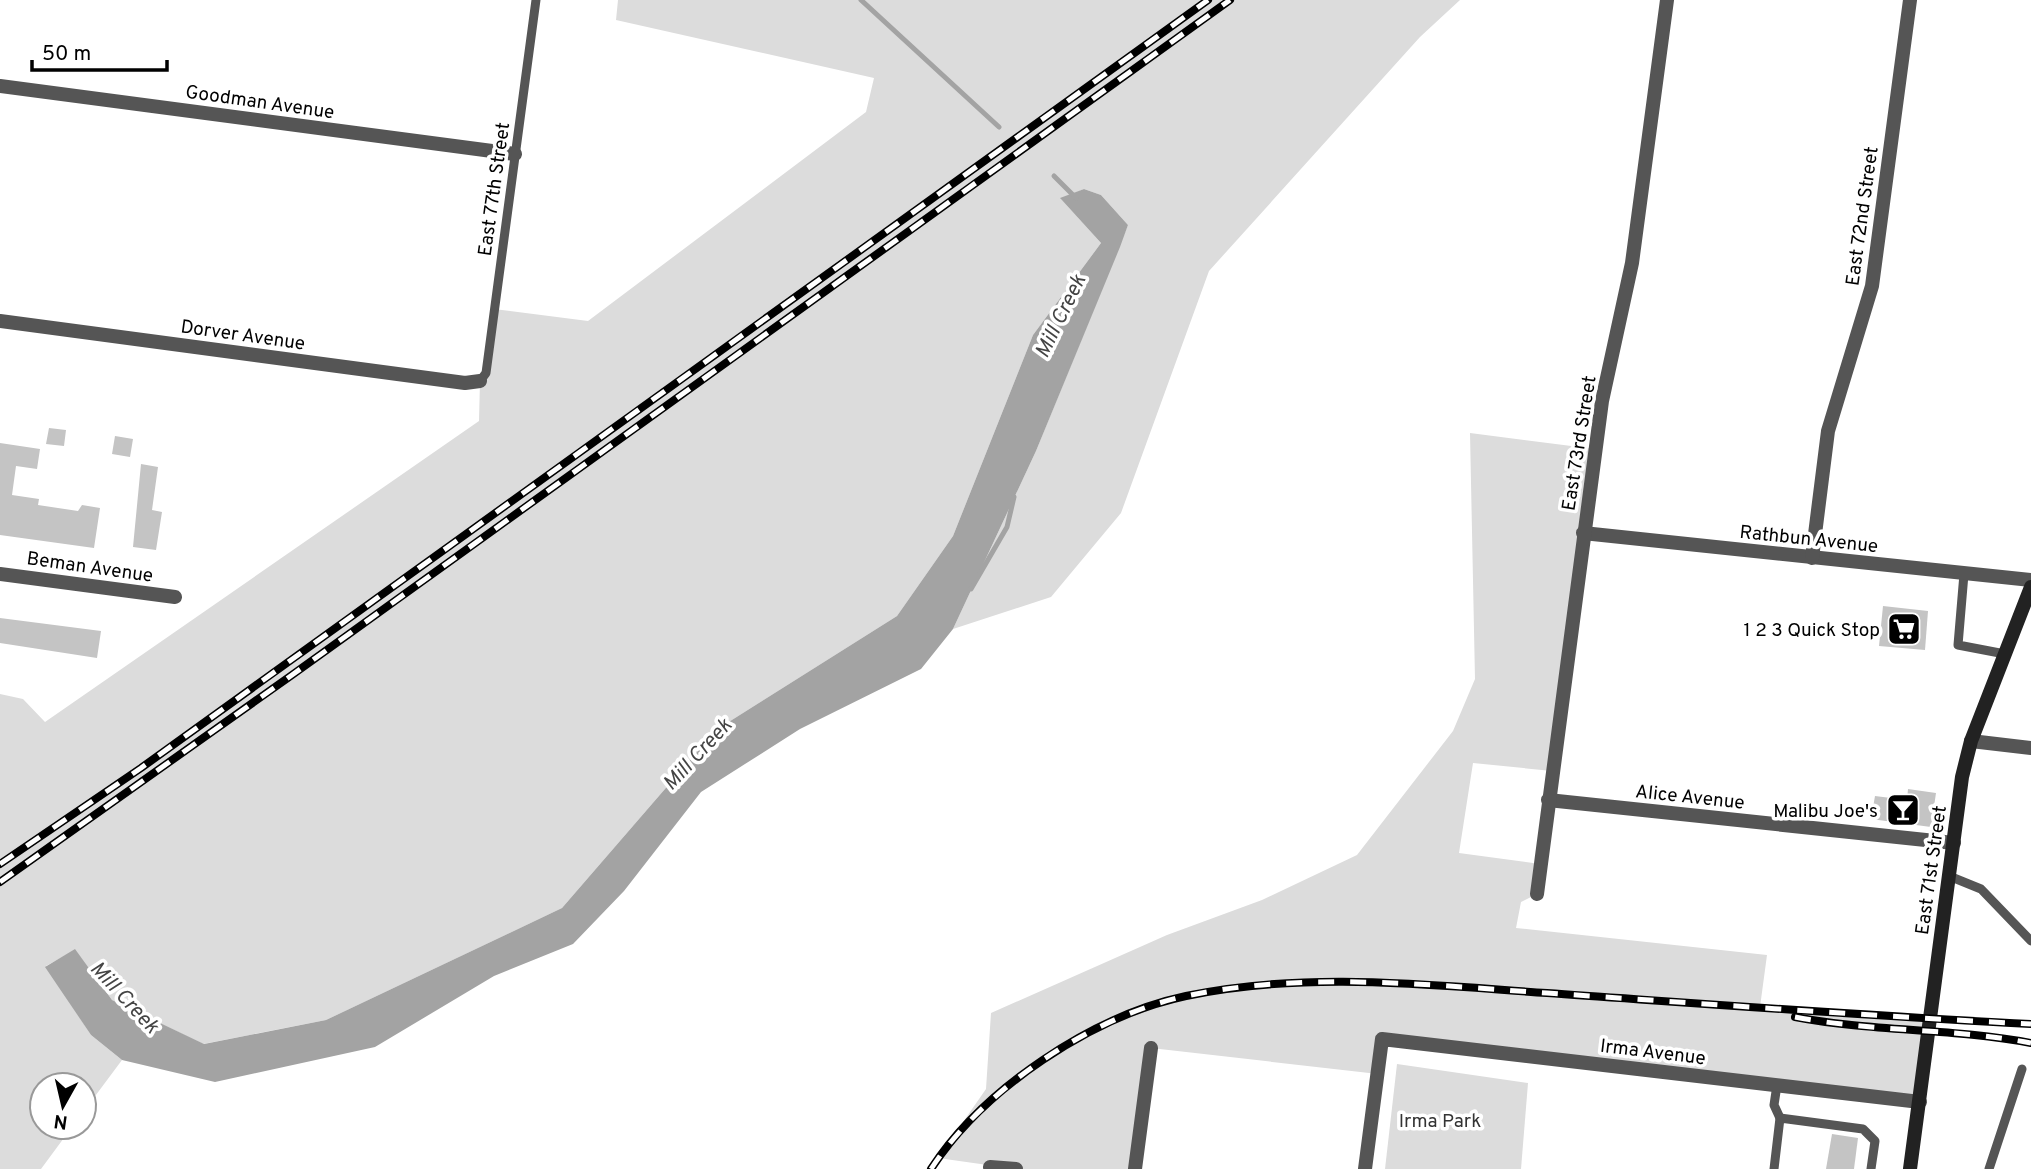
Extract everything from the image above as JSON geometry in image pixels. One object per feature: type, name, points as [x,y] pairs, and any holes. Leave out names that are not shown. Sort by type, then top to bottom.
[{"type":"main road","name":"East 71st Street","points":[[1910,1169],[1962,777],[1971,741],[2031,587]]},
{"type":"street","name":"East 73rd Street","points":[[1536,894],[1602,401],[1634,251],[1667,0]]},
{"type":"street","name":"East 72nd Street","points":[[1812,558],[1828,431],[1872,286],[1910,0]]},
{"type":"street","name":"Goodman Avenue","points":[[0,86],[514,154]]},
{"type":"street","name":"Dorver Avenue","points":[[0,321],[465,383],[480,381]]},
{"type":"street","name":"Rathbun Avenue","points":[[1583,533],[2031,580]]},
{"type":"street","name":"Beman Avenue","points":[[0,573],[175,597]]},
{"type":"street","points":[[1971,741],[2031,748]]},
{"type":"street","name":"Alice Avenue","points":[[1548,800],[1954,844]]},
{"type":"street","name":"Irma Avenue","points":[[1365,1169],[1382,1039],[1920,1102]]},
{"type":"street","points":[[1135,1169],[1151,1048]]},
{"type":"street","points":[[990,1167],[1016,1169]]},
{"type":"lane","name":"East 77th Street","points":[[480,381],[486,373],[536,0]]},
{"type":"lane","points":[[1964,573],[1958,645],[2005,653]]},
{"type":"lane","points":[[1949,876],[1981,889],[2031,941]]},
{"type":"lane","points":[[1989,1169],[2022,1069]]},
{"type":"lane","points":[[1774,1169],[1780,1118],[1774,1105],[1777,1085]]},
{"type":"lane","points":[[1780,1118],[1863,1129],[1875,1141],[1871,1169]]},
{"type":"green space","points":[[618,0],[1460,0],[1420,37],[1209,271],[1121,513],[1051,597],[953,629],[1036,451],[1128,225],[1101,195],[1084,189],[1061,199],[1101,243],[1033,335],[953,536],[897,616],[716,730],[562,908],[326,1020],[203,1044],[112,1000],[75,950],[46,966],[91,1035],[122,1060],[98,1092],[98,1071],[28,1071],[28,1141],[62,1141],[41,1169],[0,1169],[0,694],[23,699],[45,722],[479,421],[480,381],[494,309],[588,321],[866,112],[874,78],[616,20]]},
{"type":"green space","points":[[1470,433],[1595,449],[1552,771],[1473,763],[1459,853],[1540,864],[1537,894],[1521,902],[1516,928],[1767,955],[1760,1007],[1929,1018],[1920,1102],[1383,1039],[1378,1074],[1151,1048],[1135,1169],[1016,1169],[938,1158],[986,1089],[991,1013],[1167,935],[1262,900],[1357,855],[1453,731],[1475,679]]},
{"type":"green space","name":"Irma Park","points":[[1397,1064],[1528,1083],[1521,1169],[1385,1169]]},
{"type":"water","points":[[1084,189],[1101,195],[1128,225],[1036,451],[953,629],[921,669],[800,729],[701,792],[624,891],[573,944],[494,976],[375,1047],[215,1082],[122,1060],[91,1035],[45,967],[75,949],[112,1000],[204,1044],[326,1020],[562,908],[716,730],[897,616],[953,536],[1033,335],[1101,243],[1060,198]]},
{"type":"building","points":[[49,428],[66,430],[64,446],[46,444]]},
{"type":"building","points":[[115,436],[133,439],[130,457],[112,454]]},
{"type":"building","points":[[0,443],[40,449],[37,469],[16,466],[12,495],[39,499],[38,505],[78,511],[82,505],[100,508],[94,548],[0,535]]},
{"type":"building","points":[[141,464],[158,467],[152,510],[162,512],[156,550],[133,547]]},
{"type":"building","name":"1 2 3 Quick Stop","points":[[1883,606],[1928,611],[1925,650],[1879,646]]},
{"type":"building","points":[[0,618],[101,631],[97,658],[0,643]]},
{"type":"building","name":"Malibu Joe's","points":[[1908,789],[1936,793],[1931,827],[1871,819],[1875,796],[1907,800]]},
{"type":"building","points":[[1832,1134],[1858,1138],[1854,1169],[1826,1169]]},
{"type":"waterway","name":"Mill Creek","points":[[861,0],[999,127]]},
{"type":"waterway","name":"Mill Creek","points":[[1054,176],[1076,198]]},
{"type":"waterway","name":"Mill Creek","points":[[971,589],[1007,527],[1014,497]]},
{"type":"railway","points":[[0,864],[141,768],[1208,0]]},
{"type":"railway","points":[[0,882],[1230,0]]},
{"type":"railway","points":[[931,1169],[953,1139],[1010,1084],[1078,1038],[1150,1006],[1231,988],[1321,982],[1412,984],[2031,1024]]},
{"type":"railway","points":[[1795,1017],[2031,1043]]},
{"type":"place","name":"1 2 3 Quick Stop","points":[[1904,629]]},
{"type":"place","name":"Malibu Joe's","points":[[1903,810]]}]
